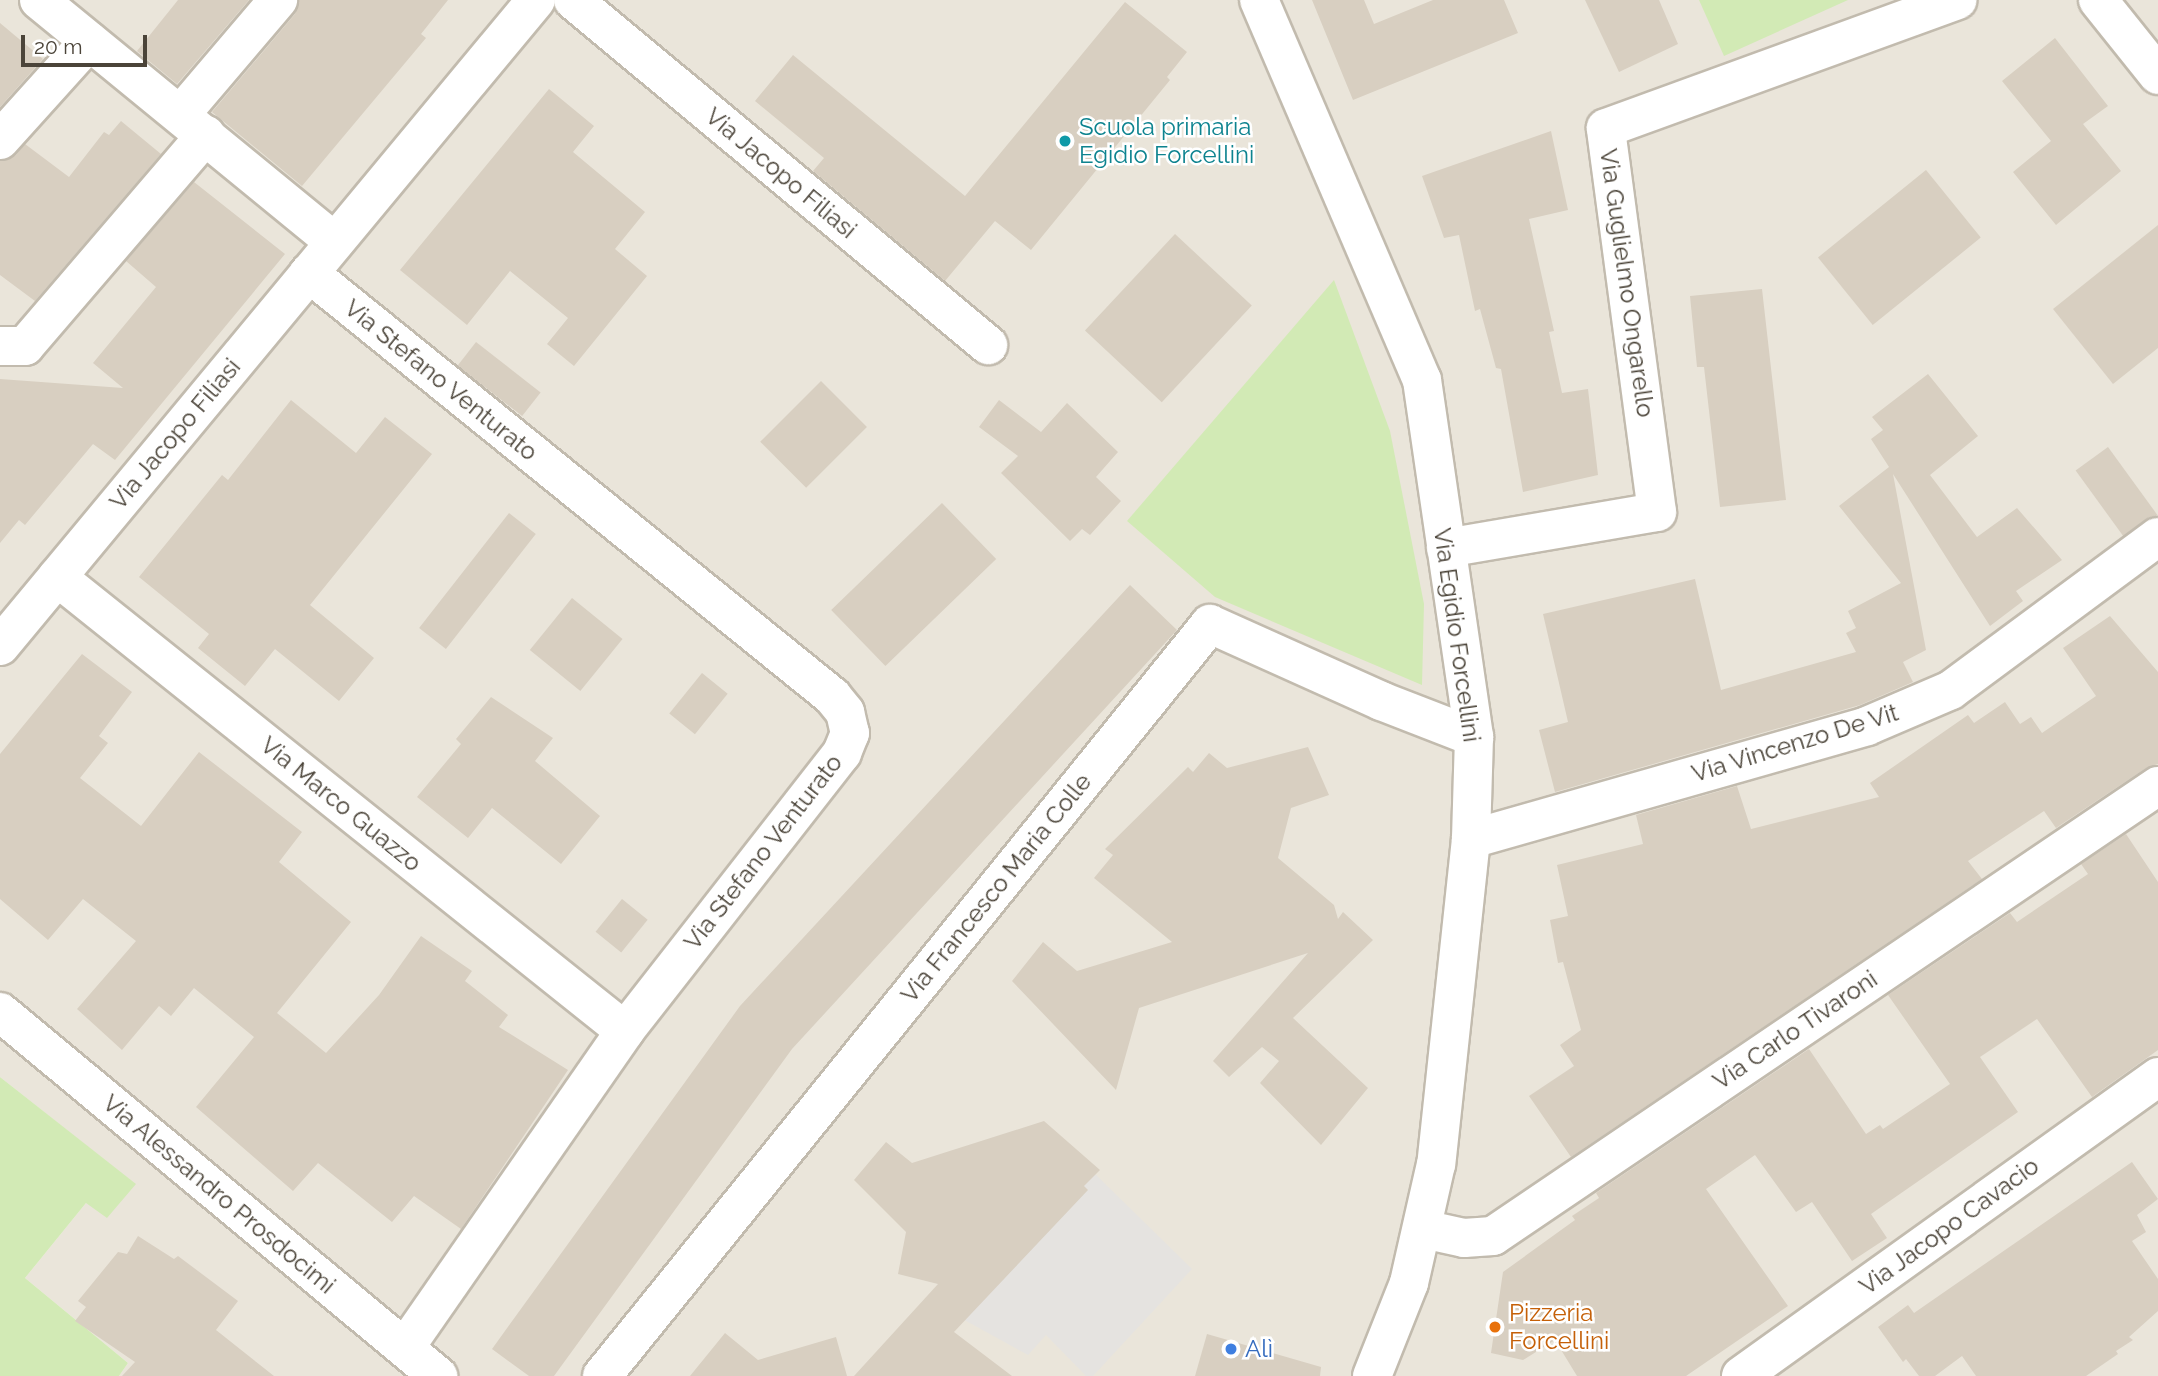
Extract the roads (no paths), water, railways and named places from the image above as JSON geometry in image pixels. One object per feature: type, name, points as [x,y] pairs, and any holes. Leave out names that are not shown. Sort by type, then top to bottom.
[{"type":"street","points":[[0,346],[25,346],[193,124],[278,0]]},
{"type":"street","name":"Via Jacopo Filiasi","points":[[5,628],[57,576],[536,0]]},
{"type":"street","name":"Via Jacopo Filiasi","points":[[573,0],[988,345]]},
{"type":"street","name":"Via Egidio Forcellini","points":[[1259,0],[1422,380],[1474,737],[1471,839],[1450,1054],[1423,1229],[1409,1283],[1372,1376]]},
{"type":"street","name":"Via Guglielmo Ongarello","points":[[1446,548],[1657,512],[1606,128],[1957,0]]},
{"type":"street","points":[[2098,0],[2158,75]]},
{"type":"street","points":[[0,140],[67,15],[335,243]]},
{"type":"street","name":"Via Stefano Venturato","points":[[309,273],[821,687],[845,712],[850,733],[842,753],[625,1031],[405,1347]]},
{"type":"street","name":"Via Vincenzo De Vit","points":[[1471,839],[1867,726],[1951,690],[2158,537]]},
{"type":"street","name":"Via Marco Guazzo","points":[[57,576],[625,1031]]},
{"type":"street","name":"Via Francesco Maria Colle","points":[[601,1376],[1210,624],[1381,701],[1474,737]]},
{"type":"street","name":"Via Carlo Tivaroni","points":[[1423,1229],[1464,1238],[1493,1236],[2158,786]]},
{"type":"street","name":"Via Alessandro Prosdocimi","points":[[0,1012],[438,1376]]},
{"type":"street","name":"Via Jacopo Cavacio","points":[[1741,1376],[2158,1077]]},
{"type":"place","name":"Scuola primaria Egidio Forcellini","points":[[1065,141]]},
{"type":"place","name":"Pizzeria Forcellini","points":[[1495,1327]]},
{"type":"place","name":"Alì","points":[[1231,1349]]}]
